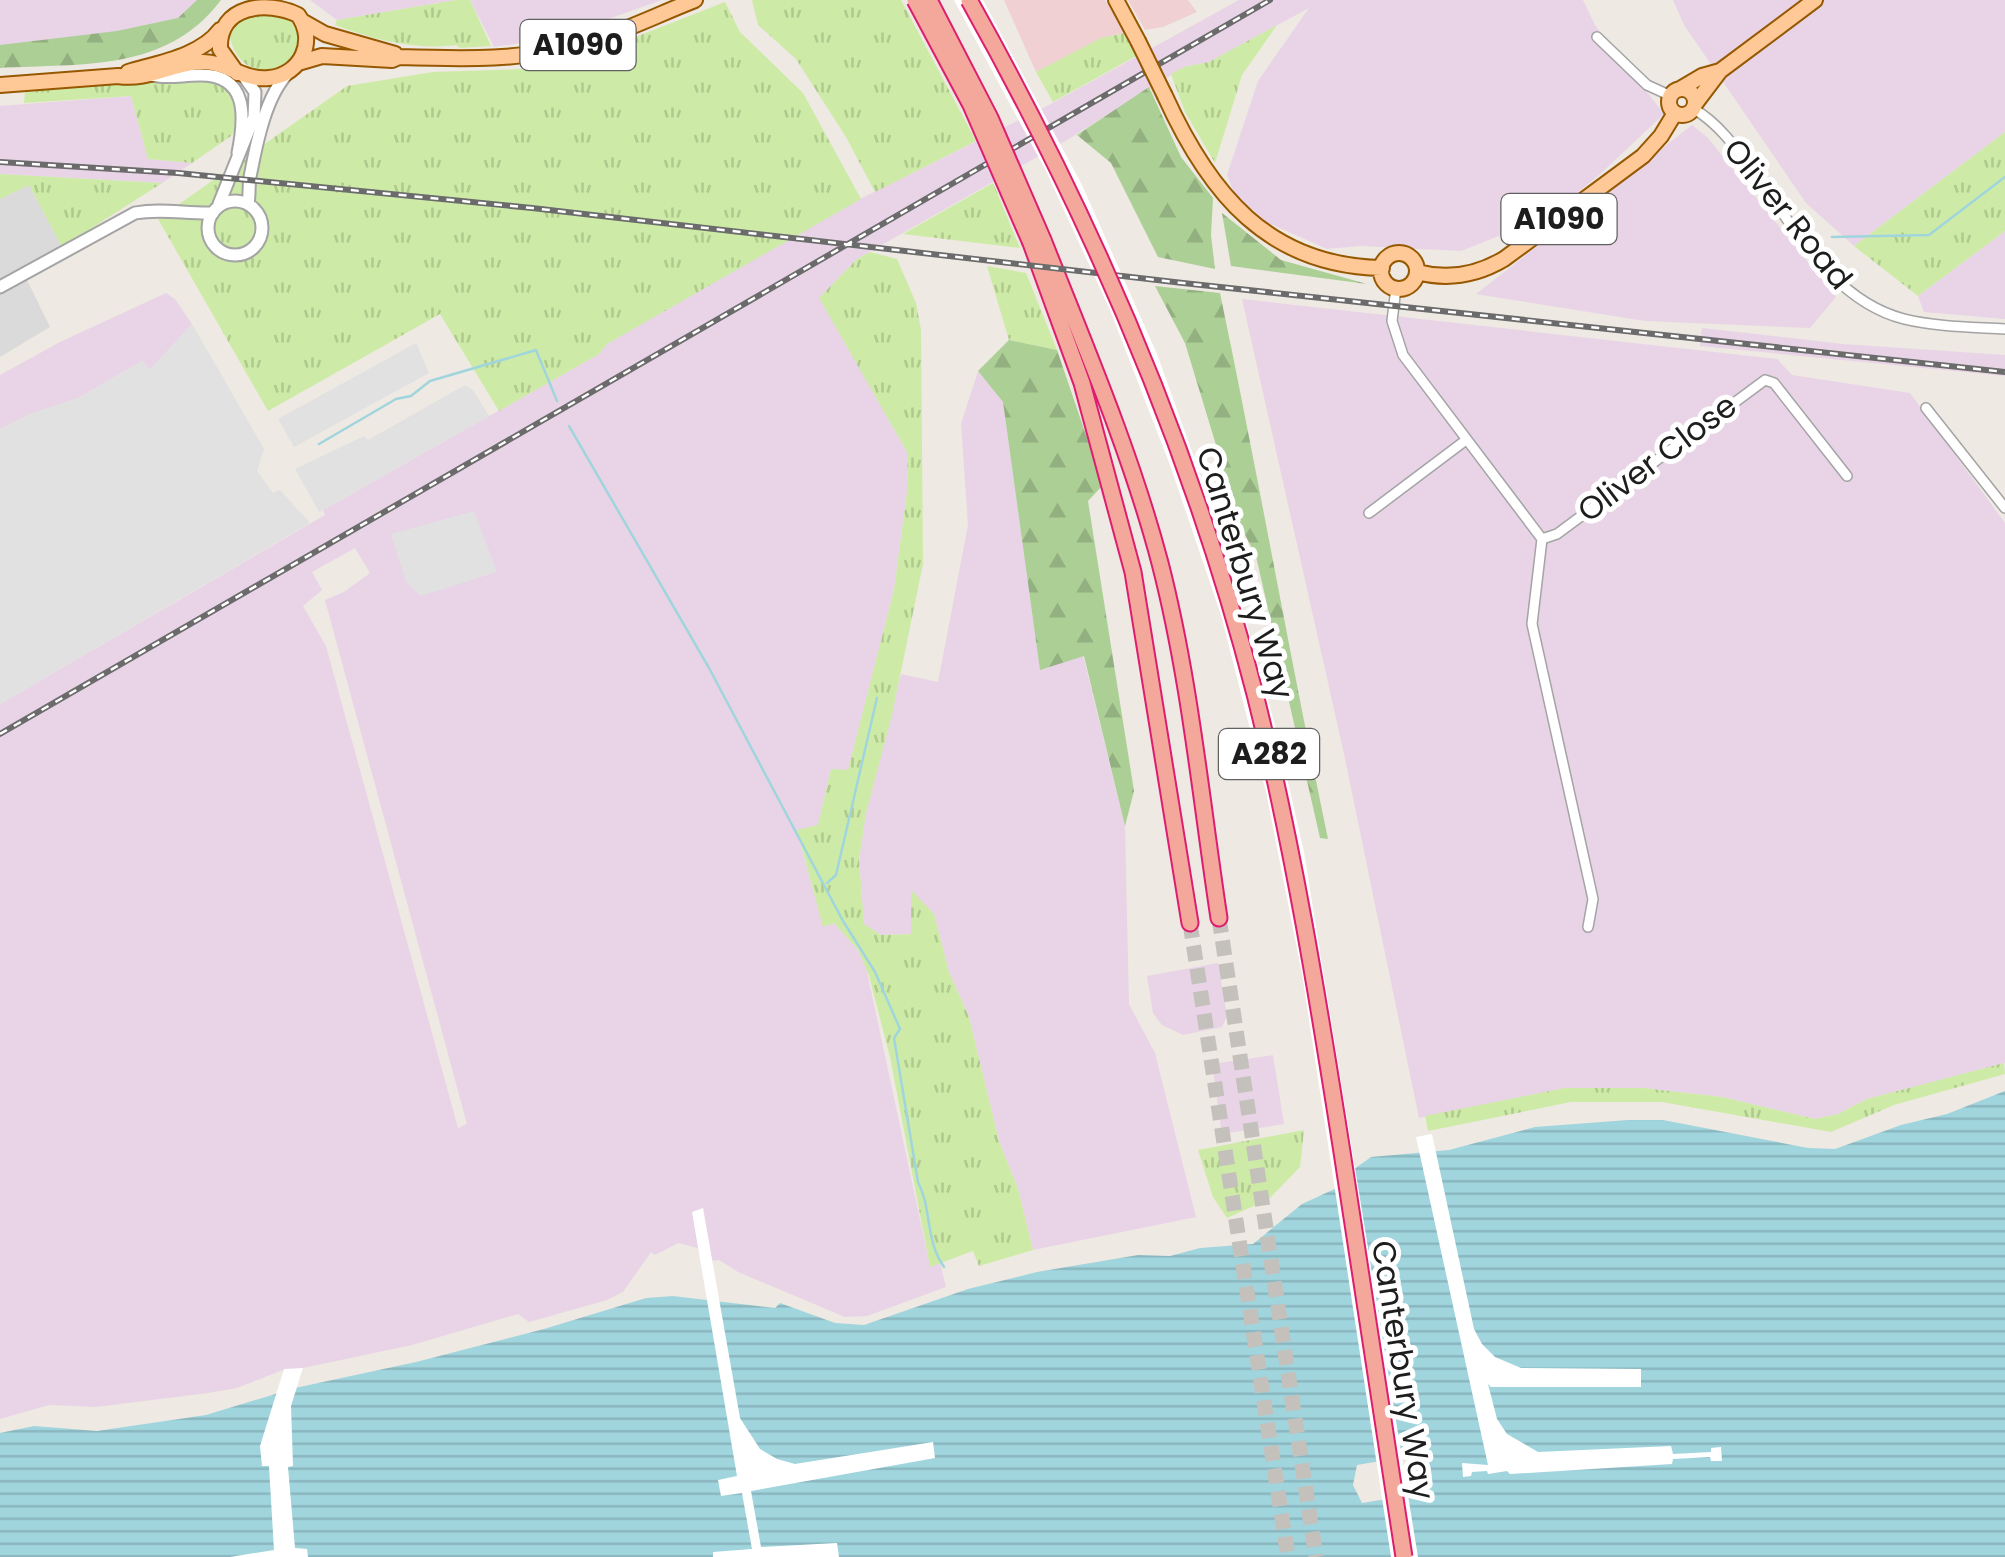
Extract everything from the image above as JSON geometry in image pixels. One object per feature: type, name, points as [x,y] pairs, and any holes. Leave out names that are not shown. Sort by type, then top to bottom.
[{"type":"highway","name":"A282","points":[[916,0],[984,134],[1054,286],[1133,475],[1160,562],[1180,654],[1218,918]]},
{"type":"highway","name":"A282","points":[[929,0],[997,133],[1054,286],[1100,440],[1134,572],[1190,923]]},
{"type":"highway","name":"Canterbury Way","points":[[968,0],[1062,174],[1130,322],[1189,476],[1254,692],[1282,806],[1314,972],[1404,1557]]},
{"type":"main road","name":"A1090","points":[[0,85],[134,78],[207,61],[266,79],[316,56],[392,60],[552,51],[588,42],[696,0]]},
{"type":"main road","name":"A1090","points":[[1116,0],[1212,181],[1254,224],[1282,244],[1341,266],[1382,268],[1389,256],[1403,254],[1414,262],[1417,272],[1435,277],[1479,270],[1504,259],[1642,156],[1675,113]]},
{"type":"main road","points":[[1720,71],[1702,76],[1675,93],[1669,104],[1675,113],[1683,116],[1695,107],[1720,71],[1815,0]]},
{"type":"main road","name":"A1090","points":[[118,76],[197,48],[214,38],[247,4],[272,3],[294,11],[326,34],[400,57]]},
{"type":"main road","points":[[294,11],[306,43],[294,67]]},
{"type":"main road","points":[[225,24],[220,49],[240,74]]},
{"type":"main road","points":[[1675,93],[1692,93],[1695,107]]},
{"type":"main road","points":[[1382,268],[1386,283],[1396,288],[1412,283],[1417,272]]},
{"type":"street","points":[[1597,36],[1648,85],[1675,93]]},
{"type":"street","points":[[186,214],[208,232],[214,245],[228,254],[242,254],[253,248],[260,237],[261,222],[248,204],[251,168],[273,96],[294,67]]},
{"type":"street","points":[[208,232],[254,117],[253,86],[240,74]]},
{"type":"street","points":[[150,75],[210,75],[227,83],[242,101],[244,113],[238,153]]},
{"type":"street","name":"Oliver Road","points":[[1695,107],[1721,130],[1815,254],[1854,296],[1906,319],[2005,329]]},
{"type":"street","points":[[0,287],[136,212],[186,214],[215,211],[228,202],[248,204]]},
{"type":"street","name":"Oliver Close","points":[[1396,288],[1392,320],[1398,346],[1542,539],[1532,624],[1593,899],[1588,926]]},
{"type":"street","name":"Oliver Close","points":[[1542,539],[1557,534],[1765,380],[1774,383],[1847,476]]},
{"type":"street","points":[[1926,408],[2005,508]]},
{"type":"street","points":[[1369,513],[1466,440]]},
{"type":"shaded area","points":[[0,0],[201,0],[161,38],[0,53]]},
{"type":"shaded area","points":[[310,0],[456,0],[337,20]]},
{"type":"shaded area","points":[[470,0],[662,0],[554,38],[494,47]]},
{"type":"shaded area","points":[[1004,0],[1105,0],[1125,33],[1101,38],[1036,72]]},
{"type":"shaded area","points":[[1128,0],[1188,0],[1197,12],[1163,27],[1145,30]]},
{"type":"shaded area","points":[[1239,0],[1583,0],[1595,25],[1664,114],[1547,217],[1540,211],[1519,228],[1461,251],[1360,246],[1327,249],[1266,222],[1234,193],[1227,175],[1258,81],[1309,8],[1209,62],[1184,67],[1067,140],[857,259],[820,298],[907,452],[908,485],[894,590],[848,771],[831,769],[818,826],[797,831],[823,926],[834,923],[858,950],[866,967],[930,1266],[940,1263],[946,1287],[867,1316],[845,1317],[738,1272],[719,1260],[701,1262],[698,1248],[678,1243],[655,1255],[651,1252],[623,1292],[607,1300],[529,1322],[518,1314],[412,1345],[303,1368],[291,1406],[283,1370],[237,1388],[96,1407],[49,1405],[0,1419],[0,704],[325,515],[323,510],[599,354],[607,344],[830,214],[1047,106]],"holes":[[[355,548],[370,573],[325,600],[467,1124],[458,1128],[326,646],[303,606],[322,590],[312,572]]]},
{"type":"shaded area","points":[[1673,0],[2005,0],[2005,132],[1854,246],[1806,203],[1684,25]]},
{"type":"shaded area","points":[[131,96],[148,159],[192,163],[162,183],[0,174],[0,106]]},
{"type":"shaded area","points":[[1692,125],[1707,137],[1836,297],[1810,328],[1645,321],[1476,294]]},
{"type":"shaded area","points":[[29,185],[62,247],[0,279],[0,199]]},
{"type":"shaded area","points":[[2005,231],[2005,319],[1924,312],[1918,296]]},
{"type":"shaded area","points":[[26,278],[50,327],[0,357],[0,292]]},
{"type":"shaded area","points":[[166,293],[175,299],[192,324],[150,370],[142,361],[78,398],[0,429],[0,375],[60,342]]},
{"type":"shaded area","points":[[1242,299],[1777,359],[1792,375],[1910,393],[2005,523],[2005,1063],[1867,1099],[1838,1114],[1815,1119],[1722,1097],[1643,1088],[1565,1088],[1419,1118],[1344,754]]},
{"type":"shaded area","points":[[192,324],[264,449],[257,471],[273,493],[280,490],[310,523],[0,704],[0,429],[78,398],[142,361],[150,369]]},
{"type":"shaded area","points":[[1702,328],[1843,344],[2005,355],[2005,376],[1700,346]]},
{"type":"shaded area","points":[[416,343],[429,373],[294,447],[278,419]]},
{"type":"shaded area","points":[[978,371],[1003,402],[1040,669],[1083,655],[1125,826],[1129,1004],[1155,1053],[1196,1217],[1033,1250],[1018,1189],[999,1141],[969,1017],[949,972],[934,914],[911,892],[911,934],[881,935],[864,925],[859,860],[866,813],[901,674],[938,682],[968,525],[961,424]]},
{"type":"shaded area","points":[[465,385],[473,390],[489,416],[319,512],[295,469],[364,436],[368,440]]},
{"type":"shaded area","points":[[474,511],[497,572],[421,596],[406,582],[391,534]]},
{"type":"shaded area","points":[[1218,963],[1227,1016],[1222,1027],[1183,1035],[1162,1025],[1153,1013],[1147,976]]},
{"type":"shaded area","points":[[1273,1055],[1284,1124],[1222,1134],[1212,1064]]},
{"type":"green space","points":[[197,0],[221,0],[199,24],[175,41],[149,52],[91,64],[0,68],[0,45],[117,31],[178,18]]},
{"type":"green space","points":[[470,0],[491,46],[411,45],[335,25],[337,20]]},
{"type":"green space","points":[[752,0],[901,0],[976,141],[875,192],[846,137],[796,59],[758,25]]},
{"type":"green space","points":[[725,2],[740,32],[803,93],[861,199],[607,344],[599,354],[499,411],[440,314],[268,411],[158,219],[347,86],[433,72],[556,68]]},
{"type":"green space","points":[[269,10],[297,20],[301,48],[282,65],[261,70],[242,61],[230,38],[244,18]]},
{"type":"green space","points":[[1277,25],[1242,75],[1215,163],[1185,112],[1171,74],[1209,62]]},
{"type":"green space","points":[[1125,33],[1136,56],[1053,102],[1036,72],[1101,38]]},
{"type":"green space","points":[[204,77],[230,93],[240,121],[231,136],[192,163],[148,159],[131,96],[24,103],[25,91]]},
{"type":"green space","points":[[1149,87],[1181,157],[1213,198],[1211,235],[1215,269],[1158,257],[1111,163],[1077,135]]},
{"type":"green space","points":[[2005,132],[2005,231],[1918,296],[1854,246]]},
{"type":"green space","points":[[0,174],[162,183],[62,247],[29,185],[0,199]]},
{"type":"green space","points":[[993,183],[1020,248],[903,234]]},
{"type":"green space","points":[[1222,213],[1281,260],[1367,284],[1231,266]]},
{"type":"green space","points":[[870,252],[897,259],[916,303],[921,330],[923,564],[892,715],[866,813],[859,860],[864,924],[881,935],[911,934],[911,890],[934,914],[949,972],[969,1017],[999,1141],[1018,1189],[1033,1250],[979,1266],[973,1251],[930,1267],[890,1057],[869,976],[858,950],[834,923],[823,927],[797,830],[818,825],[831,769],[848,770],[894,590],[908,485],[907,452],[819,298],[857,259]]},
{"type":"green space","points":[[987,266],[1026,273],[1057,350],[1009,340]]},
{"type":"green space","points":[[1155,286],[1220,293],[1328,839],[1320,838],[1256,556],[1241,527],[1185,343]]},
{"type":"green space","points":[[1009,340],[1057,350],[1103,485],[1088,501],[1134,791],[1125,826],[1084,656],[1040,670],[1003,402],[978,371]]},
{"type":"green space","points":[[2004,1063],[2005,1074],[1894,1105],[1831,1132],[1662,1102],[1571,1102],[1428,1131],[1425,1116],[1565,1088],[1643,1088],[1722,1097],[1815,1119],[1838,1114],[1867,1099]]},
{"type":"green space","points":[[1304,1130],[1300,1167],[1269,1199],[1227,1218],[1213,1197],[1198,1150]]},
{"type":"water","points":[[2005,1091],[2005,1557],[0,1557],[0,1433],[34,1426],[97,1431],[206,1415],[295,1388],[544,1329],[646,1298],[673,1296],[775,1308],[780,1303],[835,1323],[864,1325],[968,1289],[1037,1272],[1138,1255],[1170,1256],[1200,1248],[1253,1244],[1302,1204],[1354,1180],[1353,1170],[1371,1157],[1449,1150],[1535,1127],[1663,1120],[1808,1148],[1835,1149],[1901,1125],[1947,1114]],"holes":[[[1422,1454],[1432,1472],[1429,1492],[1362,1503],[1353,1485],[1357,1465]]]},
{"type":"pier","points":[[954,0],[983,0],[1082,185],[1157,354],[1223,538],[1275,725],[1304,852],[1418,1557],[1391,1557],[1302,974],[1266,792],[1221,615],[1170,465],[1110,310],[1046,171]]},
{"type":"pier","points":[[1432,1134],[1474,1329],[1482,1344],[1495,1357],[1521,1368],[1641,1369],[1641,1387],[1488,1384],[1497,1419],[1507,1434],[1538,1452],[1671,1446],[1673,1454],[1711,1452],[1711,1448],[1721,1447],[1722,1461],[1711,1461],[1710,1457],[1673,1459],[1672,1464],[1510,1474],[1487,1471],[1463,1477],[1462,1463],[1488,1465],[1416,1137]]},
{"type":"pier","points":[[703,1208],[740,1418],[760,1449],[795,1464],[933,1442],[935,1458],[751,1491],[761,1547],[837,1543],[839,1557],[713,1557],[713,1552],[752,1549],[742,1493],[721,1496],[718,1480],[737,1476],[692,1212]]},
{"type":"pier","points":[[303,1368],[291,1406],[293,1466],[288,1467],[295,1548],[307,1549],[308,1557],[230,1557],[274,1550],[269,1466],[262,1466],[260,1446],[284,1369]]},
{"type":"waterway","points":[[1832,237],[1929,235],[2005,177]]},
{"type":"waterway","points":[[319,444],[396,399],[411,396],[430,381],[536,350],[557,401]]},
{"type":"waterway","points":[[569,426],[709,668],[843,921],[875,972],[900,1029],[894,1038],[918,1182],[934,1246],[944,1267]]},
{"type":"waterway","points":[[827,883],[836,875],[877,698]]},
{"type":"tunnel","points":[[1219,918],[1316,1557]]},
{"type":"tunnel","points":[[1190,923],[1288,1557]]},
{"type":"railway","points":[[0,734],[1270,0]]},
{"type":"railway","points":[[0,162],[178,173],[532,208],[2005,372]]}]
